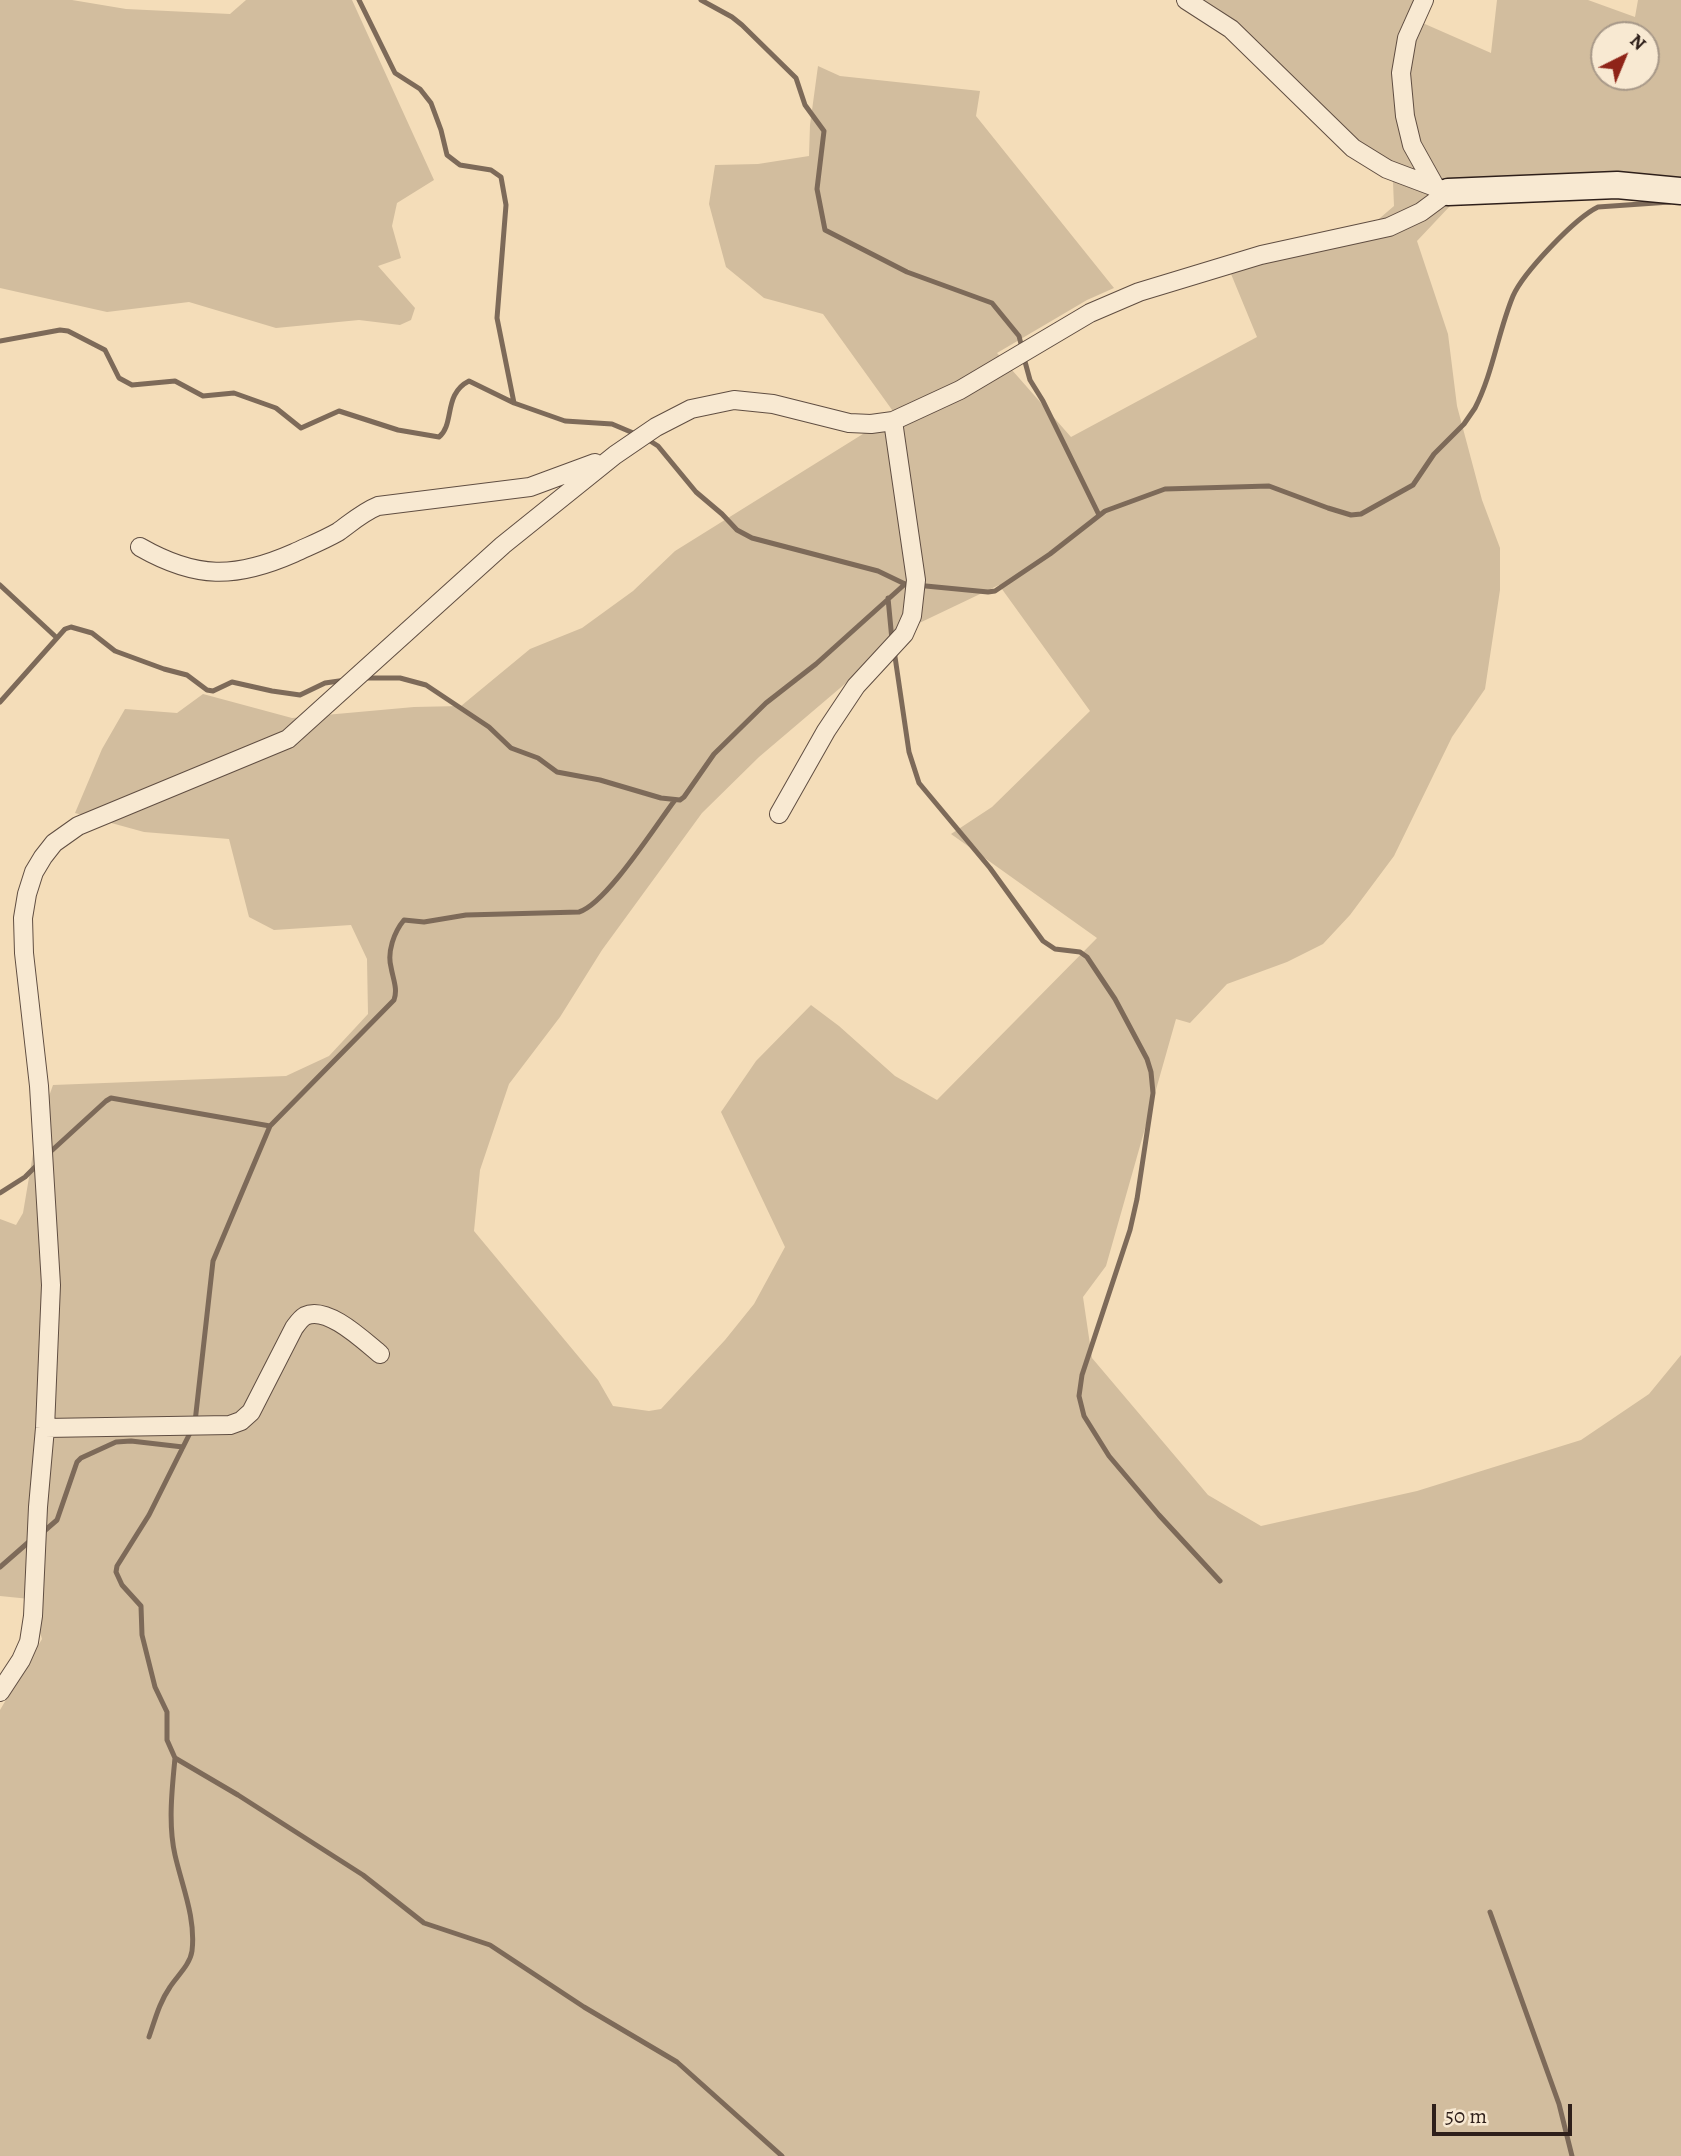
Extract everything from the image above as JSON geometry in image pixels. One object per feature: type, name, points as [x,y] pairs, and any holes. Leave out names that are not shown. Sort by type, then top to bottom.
[{"type":"street","points":[[1186,0],[1231,29],[1353,148],[1387,169],[1442,190],[1617,185],[1681,191]]},
{"type":"street","points":[[1424,0],[1407,38],[1401,73],[1405,116],[1412,145],[1442,190]]},
{"type":"street","points":[[0,1692],[21,1660],[29,1642],[46,1428],[51,1285],[39,1086],[23,930],[27,894],[34,872],[54,843],[78,826],[288,739],[503,545],[615,455],[691,409],[734,400],[774,404],[849,422],[872,424],[893,421],[960,390],[1090,313],[1139,292],[1261,255],[1389,227],[1421,212],[1442,190]]},
{"type":"street","points":[[779,814],[848,697],[904,634],[912,616],[916,580],[893,421]]},
{"type":"street","points":[[140,547],[168,562],[191,569],[227,573],[262,566],[337,533],[364,512],[378,506],[530,487],[615,455]]},
{"type":"street","points":[[46,1428],[230,1425],[241,1421],[251,1412],[294,1328],[302,1317],[314,1314],[347,1326],[380,1354]]},
{"type":"shaded area","points":[[0,0],[72,0],[126,9],[230,14],[246,0],[352,0],[434,180],[397,203],[392,226],[401,258],[378,266],[415,308],[411,320],[400,325],[359,320],[276,328],[189,302],[107,312],[0,288]]},
{"type":"shaded area","points":[[1196,0],[1415,0],[1409,17],[1491,53],[1497,0],[1588,0],[1635,17],[1638,0],[1681,0],[1681,188],[1527,195],[1450,206],[1417,241],[1448,334],[1457,406],[1482,500],[1500,548],[1500,590],[1485,689],[1452,737],[1394,856],[1350,915],[1323,944],[1287,962],[1227,984],[1190,1023],[1176,1019],[1106,1266],[1083,1297],[1092,1358],[1208,1495],[1261,1526],[1417,1491],[1581,1440],[1649,1394],[1681,1355],[1681,2156],[0,2156],[0,1710],[42,1639],[30,1599],[0,1596],[0,1219],[16,1225],[23,1213],[37,1130],[53,1085],[286,1076],[329,1056],[368,1014],[367,959],[351,925],[274,930],[249,917],[229,839],[144,832],[75,813],[102,749],[125,709],[177,713],[203,694],[292,718],[414,707],[461,706],[530,649],[582,628],[633,591],[675,551],[895,414],[823,314],[764,298],[726,267],[709,204],[715,165],[758,164],[809,156],[818,66],[840,76],[980,91],[976,116],[1114,288],[1087,300],[997,353],[1071,437],[1257,337],[1224,257],[1373,224],[1394,206],[1393,182],[1365,150]],"holes":[[[999,585],[1090,711],[992,807],[951,834],[1097,938],[937,1100],[895,1076],[811,1005],[756,1061],[721,1112],[785,1247],[754,1304],[725,1340],[661,1409],[649,1411],[613,1406],[598,1380],[474,1231],[480,1170],[509,1084],[560,1017],[602,950],[702,813],[759,757],[913,626]]]},
{"type":"waterway","points":[[359,0],[395,73],[420,89],[431,103],[447,155],[460,165],[491,170],[501,177],[506,205],[497,318],[514,403]]},
{"type":"waterway","points":[[701,0],[742,25],[796,78],[805,105],[824,131],[817,189],[825,230],[907,272],[992,303],[1019,336],[1022,348]]},
{"type":"waterway","points":[[647,439],[658,446],[696,492],[737,530],[752,538],[878,571],[905,584],[995,591],[1050,554],[1105,511],[1165,489],[1269,486],[1328,508],[1351,515],[1361,514],[1413,485],[1434,454],[1464,424],[1481,395],[1513,296],[1527,274],[1551,247],[1576,222],[1598,207],[1670,202]]},
{"type":"waterway","points":[[0,341],[60,330],[68,331],[105,350],[119,378],[132,385],[175,381],[203,396],[234,393],[276,408],[301,428],[339,411],[398,430],[439,437],[447,425],[456,393],[469,381],[514,403],[565,421],[612,424],[638,435]]},
{"type":"waterway","points":[[1024,358],[1030,380],[1099,515]]},
{"type":"waterway","points":[[362,678],[400,678],[426,685],[489,727],[511,748],[538,758],[557,772],[600,780],[661,798],[680,800],[714,754],[766,703],[816,664],[905,584]]},
{"type":"waterway","points":[[0,585],[57,638]]},
{"type":"waterway","points":[[888,598],[892,640]]},
{"type":"waterway","points":[[0,702],[65,629],[71,627],[92,633],[115,651],[187,675],[207,690],[213,691],[232,682],[300,695],[325,683],[346,680]]},
{"type":"waterway","points":[[894,650],[909,752],[919,783],[990,868],[1043,941],[1055,949],[1080,952],[1087,957],[1115,999],[1147,1059],[1153,1093],[1137,1199],[1130,1230],[1082,1375],[1079,1396],[1084,1416],[1109,1456],[1220,1581]]},
{"type":"waterway","points":[[195,1422],[213,1261],[270,1126],[394,1000],[391,949],[394,936],[404,920],[424,922],[466,915],[579,912],[603,895],[616,880],[675,800]]},
{"type":"waterway","points":[[48,1154],[111,1098],[270,1126]]},
{"type":"waterway","points":[[0,1193],[25,1177],[39,1163]]},
{"type":"waterway","points":[[191,1431],[149,1515],[117,1566],[116,1572],[122,1585],[141,1606],[142,1635],[155,1687],[167,1712],[167,1740],[175,1758],[363,1875],[424,1923],[490,1945],[584,2007],[677,2062],[782,2156]]},
{"type":"waterway","points":[[42,1533],[57,1520],[77,1462],[81,1458],[116,1442],[131,1441],[183,1447]]},
{"type":"waterway","points":[[0,1567],[31,1540]]},
{"type":"waterway","points":[[149,2037],[163,1999],[186,1966],[192,1951],[190,1914],[172,1832],[175,1758]]},
{"type":"waterway","points":[[1490,1912],[1559,2104],[1572,2156]]}]
